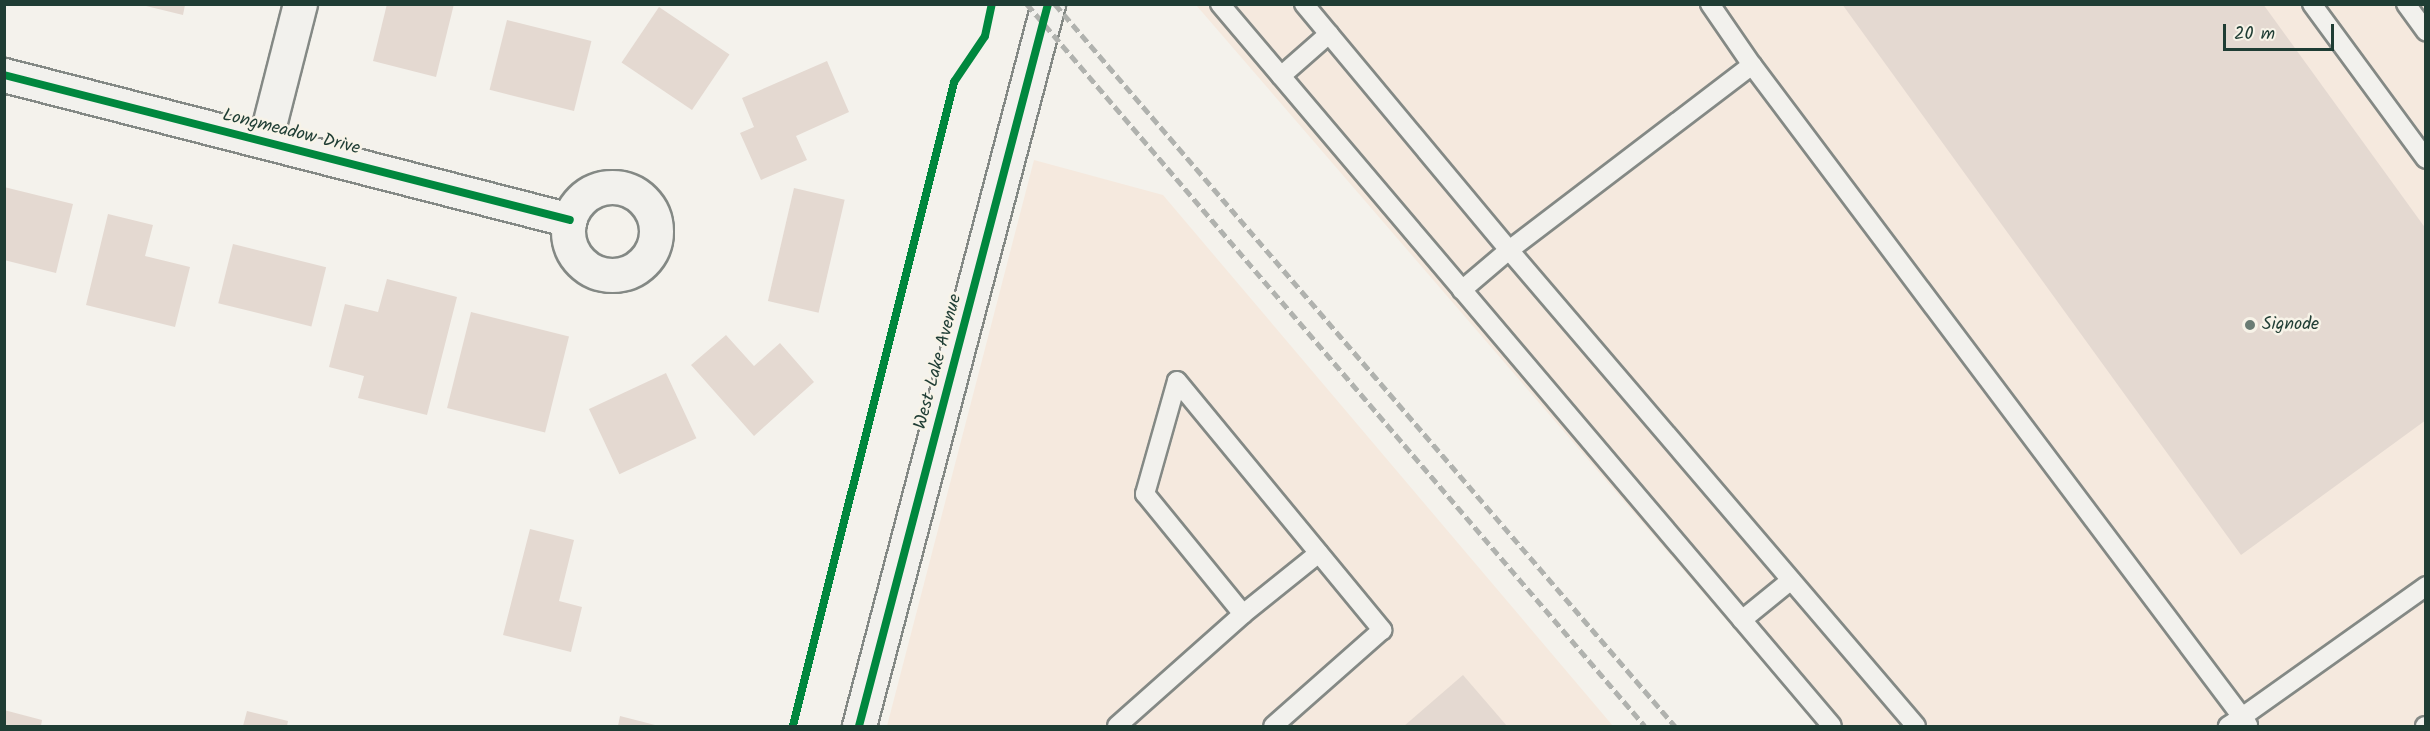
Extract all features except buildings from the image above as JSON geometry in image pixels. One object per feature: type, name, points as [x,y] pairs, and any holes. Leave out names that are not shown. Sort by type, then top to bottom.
[{"type":"street","points":[[264,141],[300,4]]},
{"type":"street","name":"West Lake Avenue","points":[[859,726],[1048,4]]},
{"type":"street","name":"Longmeadow Drive","points":[[4,75],[570,220]]},
{"type":"lane","points":[[1220,4],[1832,726]]},
{"type":"lane","points":[[1304,4],[1509,250],[1916,726]]},
{"type":"lane","points":[[1710,4],[2240,723],[2426,586]]},
{"type":"lane","points":[[2312,4],[2426,159]]},
{"type":"lane","points":[[2406,4],[2426,32]]},
{"type":"lane","points":[[1281,76],[1329,34]]},
{"type":"lane","points":[[1462,290],[1509,250],[1752,64]]},
{"type":"lane","points":[[1243,614],[1145,494],[1177,381],[1382,630],[1273,726]]},
{"type":"lane","points":[[1117,726],[1243,614],[1319,553]]},
{"type":"lane","points":[[1742,620],[1791,580]]},
{"type":"shaded area","points":[[1196,5],[2425,5],[2425,726],[1818,726]]},
{"type":"shaded area","points":[[1034,160],[1163,195],[1613,726],[887,726]]},
{"type":"railway","points":[[1027,4],[1645,726]]},
{"type":"railway","points":[[1055,4],[1675,726]]},
{"type":"cycle path","points":[[793,726],[954,82],[985,36],[992,4]]},
{"type":"cycle path","points":[[859,726],[1048,4]]},
{"type":"cycle path","points":[[4,75],[570,220]]},
{"type":"place","name":"Signode","points":[[2250,325]]}]
